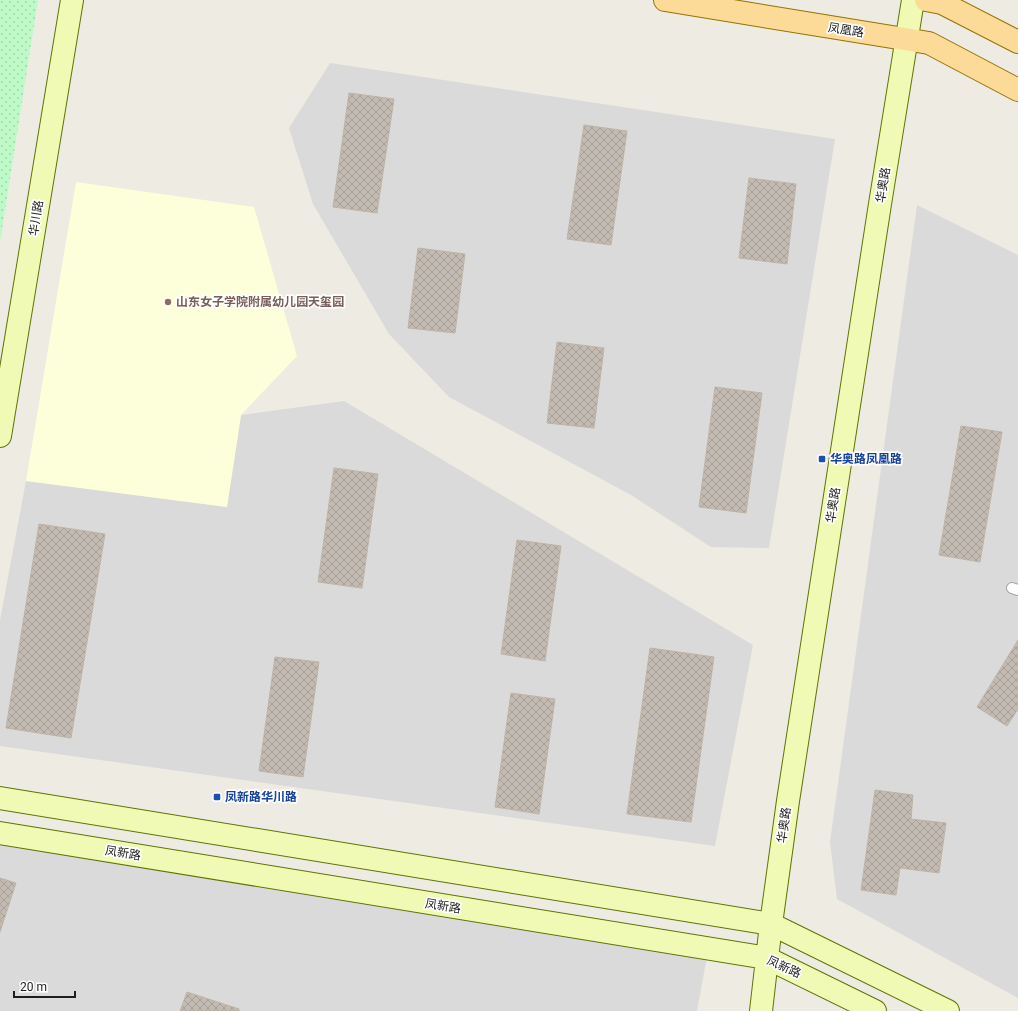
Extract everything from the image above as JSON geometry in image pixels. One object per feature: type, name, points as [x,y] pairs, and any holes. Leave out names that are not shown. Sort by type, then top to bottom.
[{"type":"main road","name":"华川路","points":[[0,436],[72,0]]},
{"type":"main road","name":"凤凰路","points":[[665,0],[929,43],[1018,90]]},
{"type":"main road","name":"华奥路","points":[[761,1011],[771,924],[788,802],[838,472],[913,0]]},
{"type":"main road","points":[[926,0],[942,3],[1018,42]]},
{"type":"main road","points":[[0,798],[771,924],[948,1011]]},
{"type":"main road","name":"凤新路","points":[[0,833],[768,958],[874,1011]]},
{"type":"shaded area","points":[[330,63],[835,139],[769,548],[711,547],[631,495],[449,397],[389,334],[313,204],[289,128]]},
{"type":"shaded area","name":"山东女子学院附属幼儿园天玺园","points":[[76,182],[254,207],[297,356],[241,415],[227,507],[26,481]]},
{"type":"shaded area","points":[[917,205],[1018,255],[1018,998],[837,899],[830,842]]},
{"type":"shaded area","points":[[344,401],[753,645],[715,846],[0,746],[0,620],[26,481],[227,507],[241,415]]},
{"type":"shaded area","points":[[0,824],[708,951],[697,1011],[0,1011]]},
{"type":"green space","points":[[0,0],[38,0],[0,242]]},
{"type":"building","points":[[349,93],[394,99],[377,213],[333,207]]},
{"type":"building","points":[[584,125],[627,131],[611,245],[567,239]]},
{"type":"building","points":[[749,178],[796,184],[787,264],[739,258]]},
{"type":"building","points":[[418,248],[465,254],[455,333],[408,328]]},
{"type":"building","points":[[557,342],[604,348],[594,428],[547,423]]},
{"type":"building","points":[[715,387],[762,393],[746,513],[699,507]]},
{"type":"building","points":[[961,426],[1002,432],[980,562],[939,555]]},
{"type":"building","points":[[334,468],[378,474],[362,588],[318,582]]},
{"type":"building","points":[[39,524],[105,534],[71,738],[6,728]]},
{"type":"building","points":[[517,540],[561,546],[545,661],[501,654]]},
{"type":"building","points":[[1018,640],[1018,709],[1007,726],[977,707]]},
{"type":"building","points":[[650,648],[714,657],[691,822],[627,814]]},
{"type":"building","points":[[275,657],[319,662],[303,777],[259,771]]},
{"type":"building","points":[[511,693],[555,699],[539,814],[495,807]]},
{"type":"building","points":[[875,790],[913,795],[911,819],[946,823],[939,873],[900,868],[896,895],[861,890]]},
{"type":"building","points":[[0,878],[16,883],[0,932]]},
{"type":"building","points":[[187,992],[239,1009],[239,1011],[180,1011]]},
{"type":"place","name":"山东女子学院附属幼儿园天玺园","points":[[168,302]]},
{"type":"place","name":"华奥路凤凰路","points":[[822,459]]},
{"type":"place","name":"凤新路华川路","points":[[217,797]]}]
